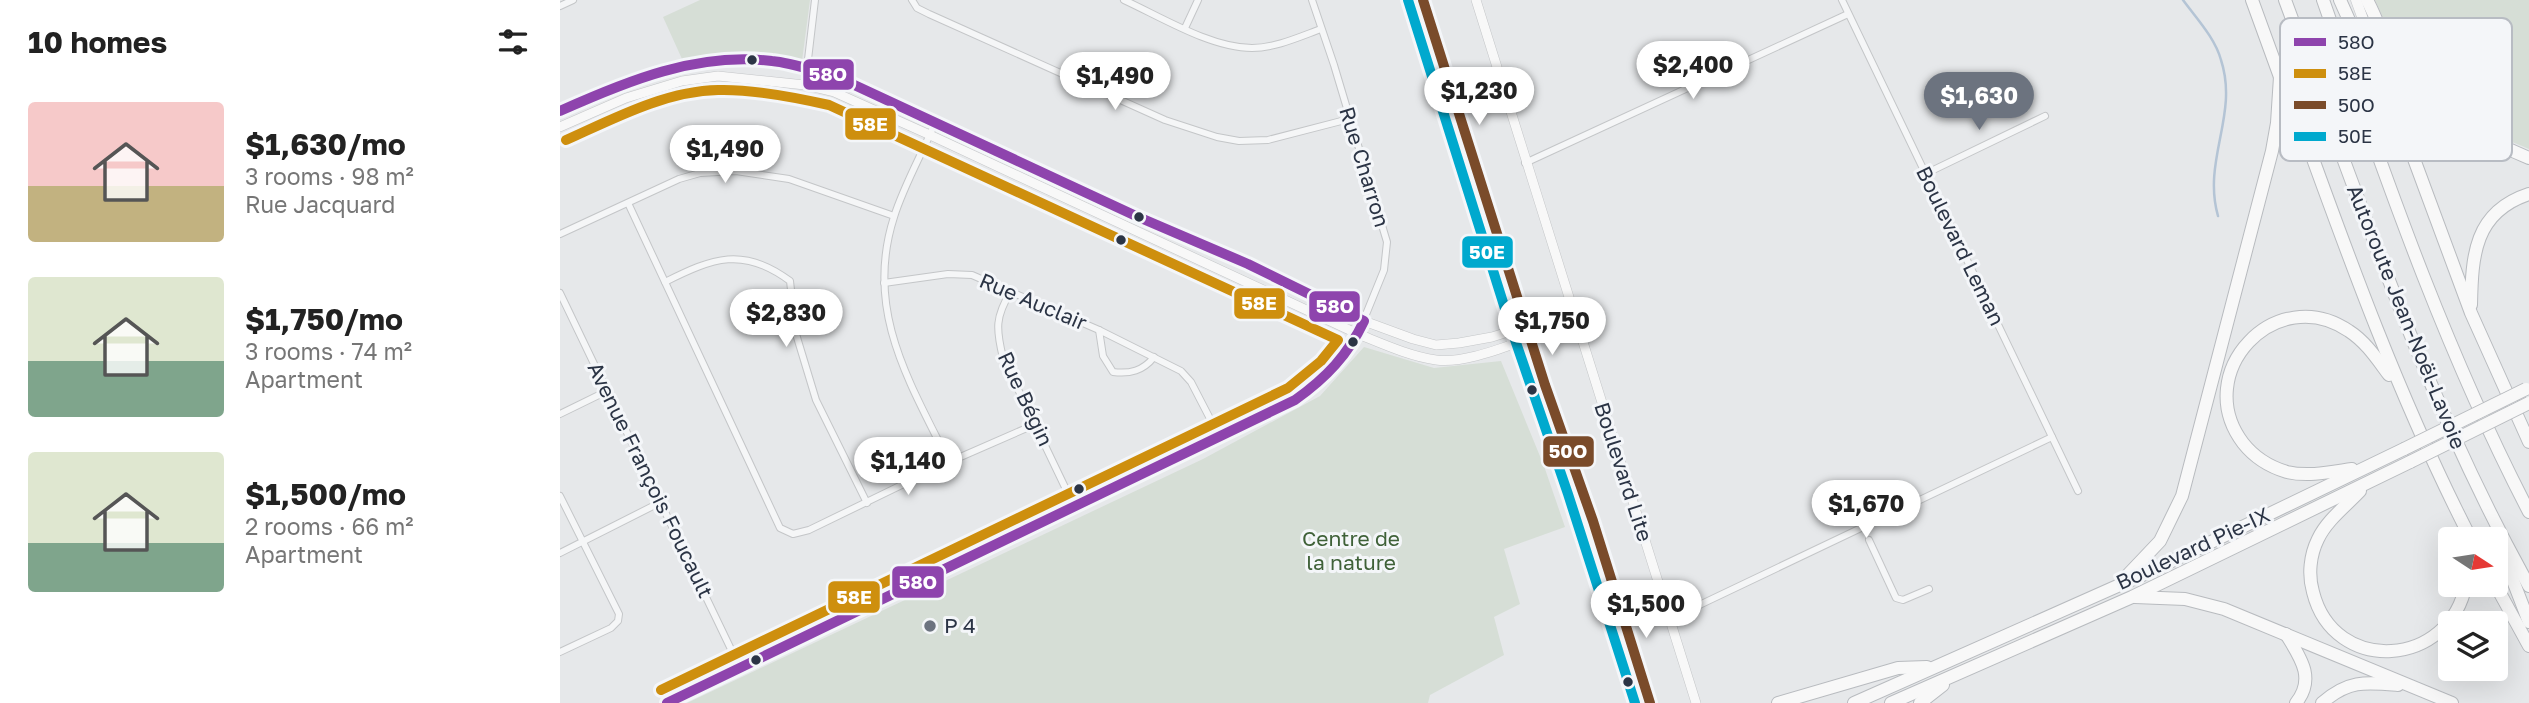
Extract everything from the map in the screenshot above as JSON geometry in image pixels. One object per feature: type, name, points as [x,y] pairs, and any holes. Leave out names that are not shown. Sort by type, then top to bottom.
[{"type":"highway","points":[[2119,584],[2160,541],[2182,496],[2272,151],[2280,77],[2252,0]]},
{"type":"highway","name":"Autoroute Jean-Noël-Lavoie","points":[[2284,0],[2292,18]]},
{"type":"highway","name":"Autoroute Jean-Noël-Lavoie","points":[[2323,0],[2330,18]]},
{"type":"highway","points":[[2340,0],[2348,18]]},
{"type":"highway","points":[[2367,0],[2375,18]]},
{"type":"highway","points":[[2512,151],[2529,158]]},
{"type":"highway","points":[[2314,161],[2399,388],[2464,527]]},
{"type":"highway","name":"Autoroute Jean-Noël-Lavoie","points":[[2345,161],[2400,313],[2433,393],[2479,491],[2529,586]]},
{"type":"highway","name":"Autoroute Jean-Noël-Lavoie","points":[[2383,161],[2454,351],[2529,512]]},
{"type":"highway","points":[[2415,161],[2472,313],[2529,442]]},
{"type":"highway","points":[[2472,313],[2472,260],[2479,235],[2501,209],[2529,194]]},
{"type":"highway","points":[[2362,468],[2295,473],[2280,470],[2260,459],[2241,439],[2229,413],[2228,388],[2234,365],[2247,343],[2264,328],[2291,318],[2317,318],[2337,324],[2354,334],[2399,388]]},
{"type":"highway","name":"Boulevard Pie-IX","points":[[1854,703],[2149,572],[2527,388]]},
{"type":"highway","name":"Boulevard Pie-IX","points":[[1891,703],[2132,597],[2529,404]]},
{"type":"highway","points":[[2368,483],[2327,525],[2314,548],[2310,567],[2312,587],[2319,610],[2331,627],[2346,639],[2369,649],[2395,652],[2414,648],[2432,639],[2453,618],[2463,597]]},
{"type":"highway","points":[[2479,491],[2529,622]]},
{"type":"highway","points":[[2132,597],[2195,600],[2232,612],[2452,703]]},
{"type":"highway","points":[[2502,597],[2529,646]]},
{"type":"highway","points":[[2286,634],[2302,659],[2306,671],[2305,689],[2296,703]]},
{"type":"highway","points":[[1778,703],[1898,668],[1934,667]]},
{"type":"highway","points":[[1920,703],[1960,673]]},
{"type":"highway","points":[[2322,703],[2337,691],[2355,683],[2412,686]]},
{"type":"main road","points":[[2356,0],[2363,18]]},
{"type":"street","points":[[560,6],[573,0]]},
{"type":"street","points":[[806,85],[815,0]]},
{"type":"street","points":[[912,0],[917,8],[1004,48],[1165,120],[1217,137],[1239,141],[1268,140],[1349,120]]},
{"type":"street","points":[[1124,0],[1214,41],[1252,48],[1275,45],[1321,29]]},
{"type":"street","points":[[1185,28],[1198,0]]},
{"type":"street","name":"Rue Charron","points":[[667,703],[1294,400],[1324,380],[1339,365],[1358,334],[1384,270],[1387,242],[1312,0]]},
{"type":"street","points":[[1408,0],[1516,343],[1643,702]]},
{"type":"street","points":[[1423,0],[1545,385],[1593,521],[1643,702]]},
{"type":"street","name":"Boulevard Lite","points":[[1476,0],[1696,703]]},
{"type":"street","name":"Boulevard Leman","points":[[1842,0],[2078,491]]},
{"type":"street","points":[[1525,163],[1849,14]]},
{"type":"street","points":[[560,111],[594,95],[664,69],[718,61],[772,61],[835,76],[1248,264],[1364,321],[1413,340],[1436,345],[1459,343],[1527,326]]},
{"type":"street","points":[[560,127],[626,98],[682,81],[718,76],[806,85],[834,92],[1358,334],[1405,353],[1451,361],[1531,338]]},
{"type":"street","points":[[1925,174],[2045,116]]},
{"type":"street","points":[[935,123],[894,216],[884,283],[891,334],[900,363],[949,462]]},
{"type":"street","points":[[560,234],[679,179],[700,173],[736,171],[789,180],[894,216]]},
{"type":"street","points":[[628,203],[780,528],[793,534],[808,530],[949,462],[1036,424]]},
{"type":"street","points":[[665,282],[702,263],[720,259],[771,267],[790,281],[796,334],[816,400],[867,503]]},
{"type":"street","name":"Rue Auclair","points":[[884,283],[948,274],[972,275],[1099,330],[1181,371],[1191,382],[1219,436]]},
{"type":"street","name":"Rue Bégin","points":[[1011,291],[1000,308],[996,331],[1003,358],[1074,506]]},
{"type":"street","name":"Avenue François Foucault","points":[[560,293],[740,668]]},
{"type":"street","name":"Rue Auclair","points":[[1099,330],[1103,356],[1113,372],[1128,374],[1147,366],[1154,357]]},
{"type":"street","points":[[560,414],[607,391]]},
{"type":"street","points":[[1670,618],[2052,437]]},
{"type":"street","points":[[560,496],[619,614],[618,621],[611,628],[560,652]]},
{"type":"street","points":[[560,553],[661,502]]},
{"type":"street","points":[[1869,540],[1896,598],[1903,600],[1929,589]]},
{"type":"green space","points":[[700,0],[810,0],[802,61],[756,54],[682,59],[663,17]]},
{"type":"green space","points":[[2375,0],[2529,0],[2529,149],[2512,142],[2512,18],[2384,18]]},
{"type":"green space","name":"Centre de la nature","points":[[1364,347],[1434,368],[1501,361],[1544,466],[1565,527],[1504,549],[1520,604],[1494,617],[1504,655],[1430,695],[1428,703],[687,703],[1203,459],[1320,396]]},
{"type":"waterway","points":[[2183,0],[2214,44],[2225,80],[2224,119],[2214,176],[2218,216]]},
{"type":"transit line","name":"50E","points":[[1408,0],[1512,331],[1635,703]]},
{"type":"transit line","name":"50O","points":[[1423,0],[1545,385],[1593,521],[1650,703]]},
{"type":"transit line","name":"58O","points":[[560,111],[611,89],[663,71],[690,65],[744,59],[796,65],[835,76],[1136,216],[1248,264],[1364,321],[1351,345],[1335,365],[1295,400],[667,703]]},
{"type":"transit line","name":"58E","points":[[566,140],[659,101],[698,92],[744,91],[829,105],[1338,340],[1321,361],[1288,388],[661,690]]},
{"type":"place","name":"P 4","points":[[930,626]]}]
